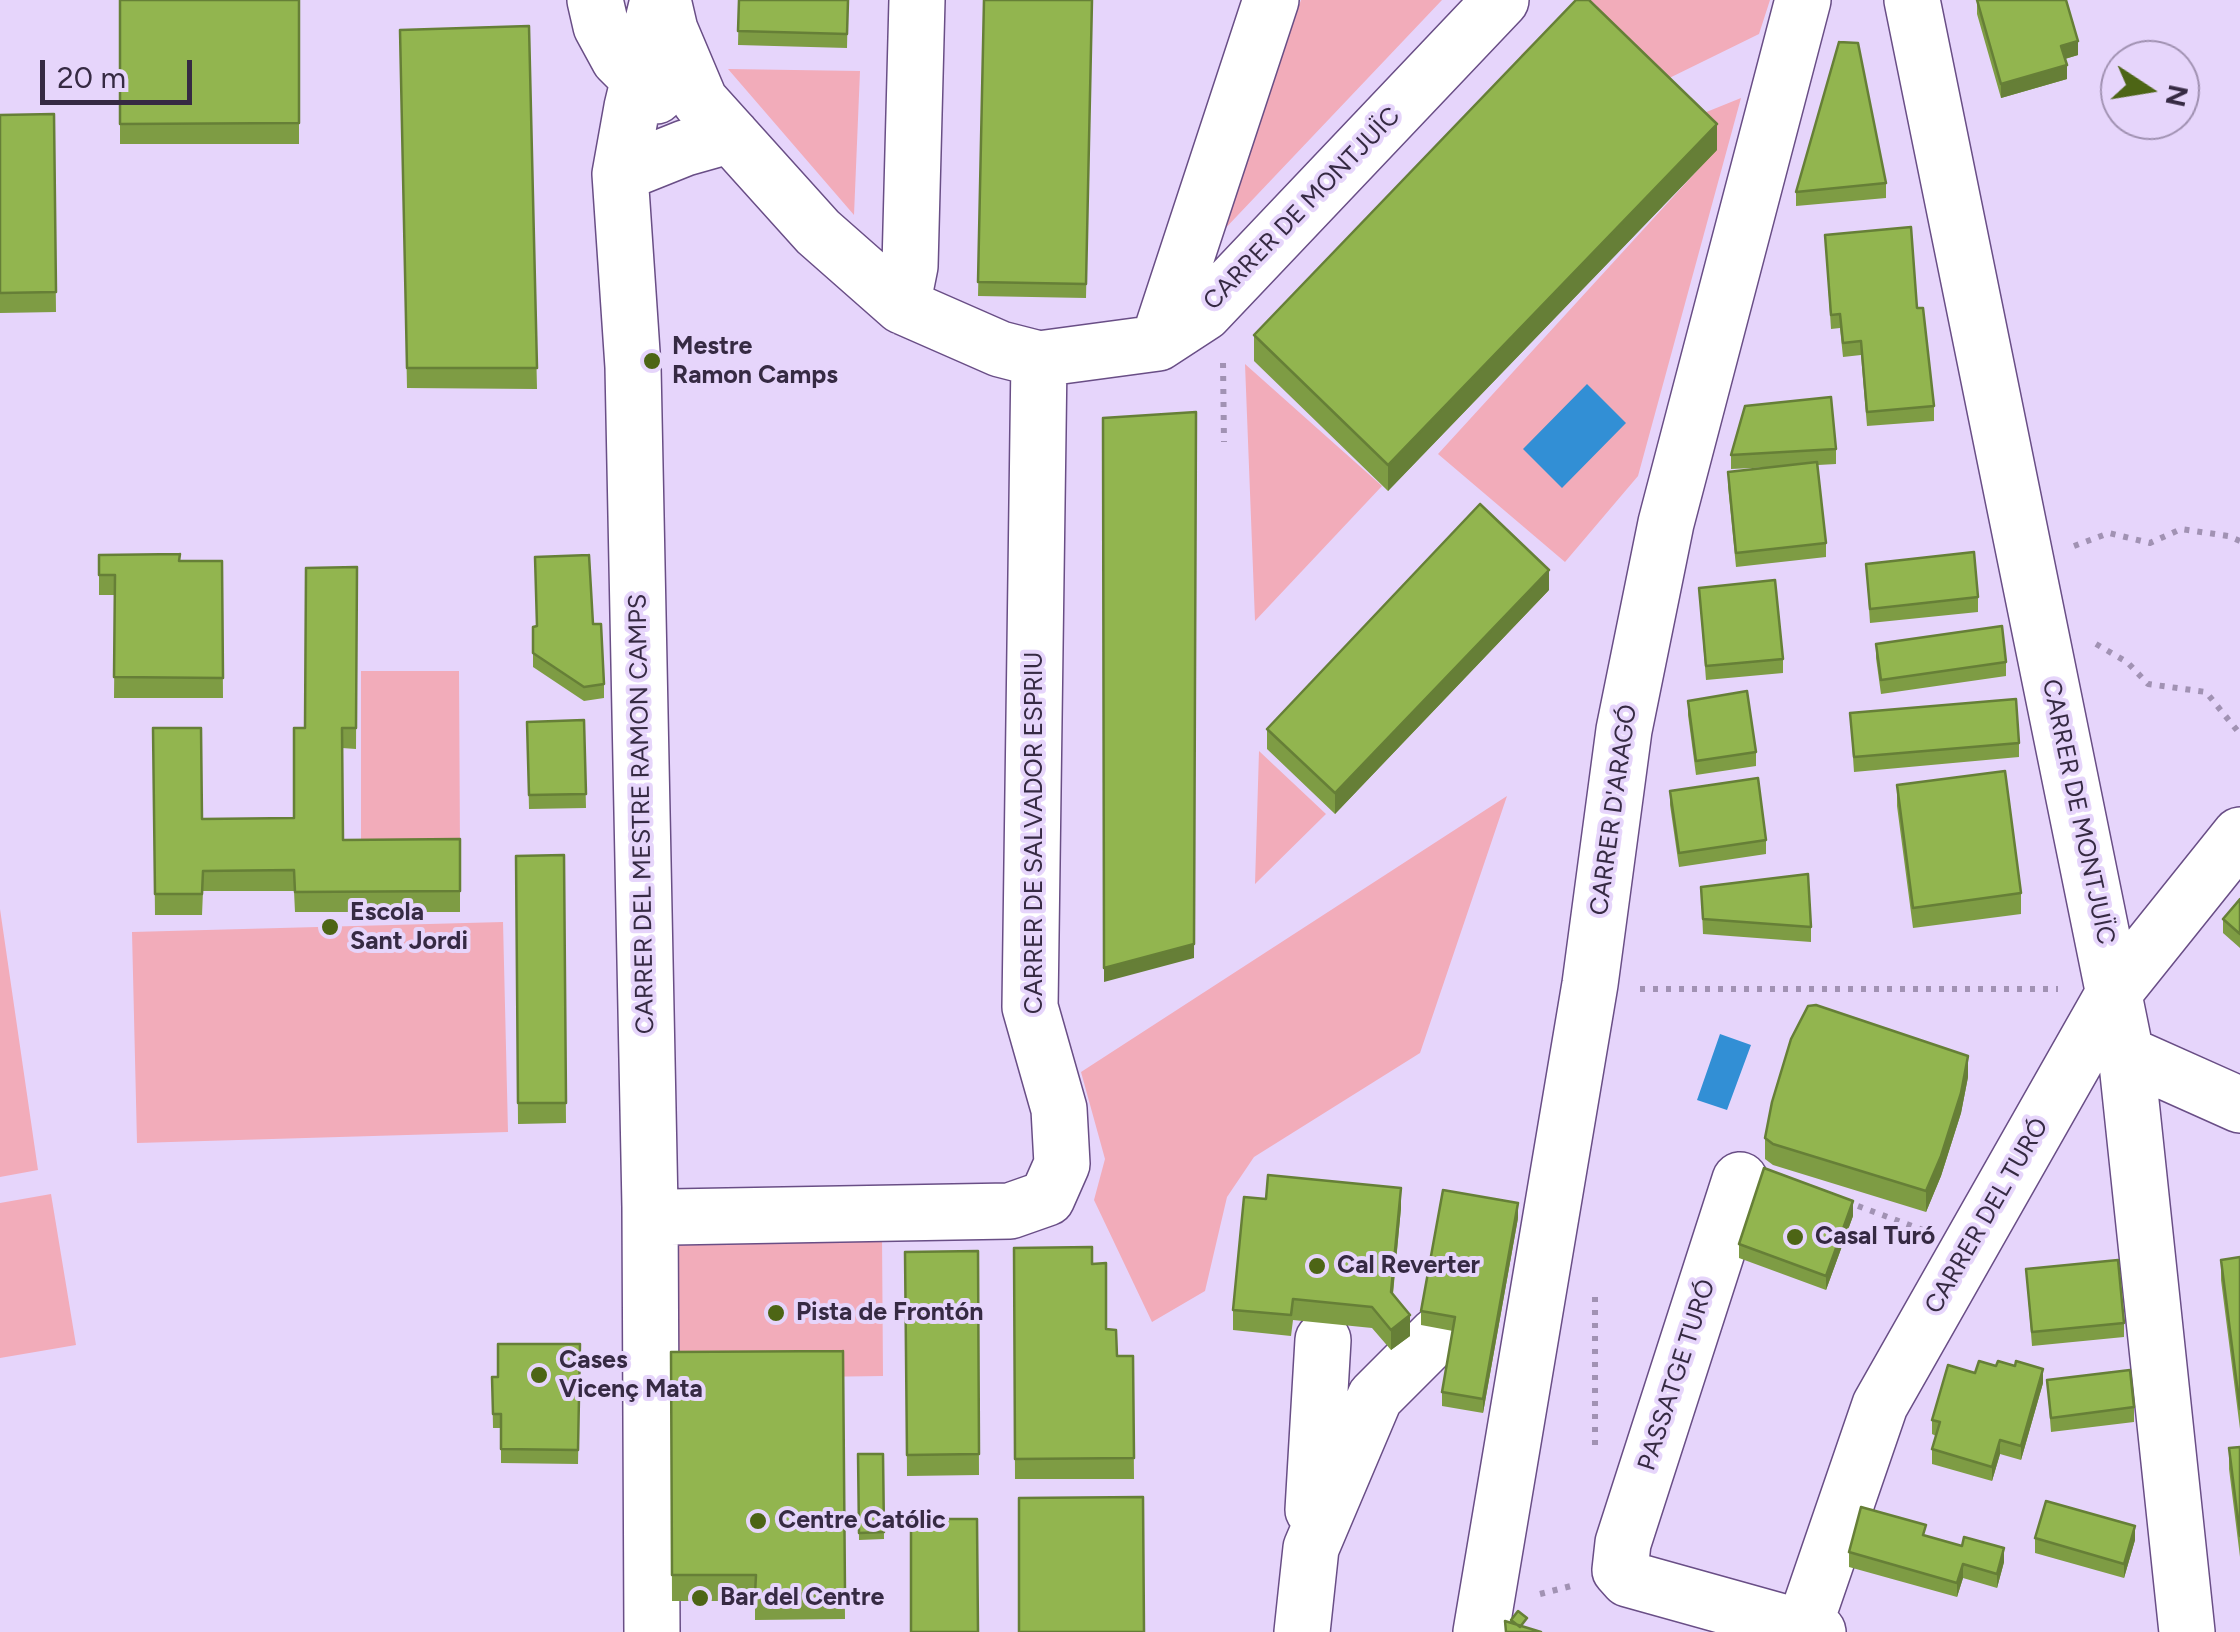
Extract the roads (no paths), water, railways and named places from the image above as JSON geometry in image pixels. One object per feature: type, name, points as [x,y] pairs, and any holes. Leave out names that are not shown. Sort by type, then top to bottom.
[{"type":"street","points":[[596,0],[601,26],[628,71]]},
{"type":"street","name":"CARRER DEL MESTRE RAMON CAMPS","points":[[652,1632],[650,1206],[633,367],[620,174],[628,71],[660,0]]},
{"type":"street","name":"CARRER DE MONTJUÏC","points":[[660,0],[700,101],[818,232],[902,306],[1000,349],[1038,359],[1158,343],[1204,312],[1500,0]]},
{"type":"street","points":[[902,306],[910,266],[917,0]]},
{"type":"street","points":[[1158,343],[1270,0]]},
{"type":"street","name":"CARRER D'ARAGÓ","points":[[1480,1632],[1590,984],[1624,730],[1666,523],[1803,0]]},
{"type":"street","name":"CARRER DE MONTJUÏC","points":[[1912,0],[2126,1054],[2188,1632]]},
{"type":"street","name":"CARRER DE MONTJUÏC","points":[[628,71],[693,126],[730,135]]},
{"type":"street","points":[[620,174],[730,135]]},
{"type":"street","name":"CARRER DE SALVADOR ESPRIU","points":[[650,1206],[672,1217],[1010,1211],[1047,1198],[1062,1164],[1060,1109],[1030,1007],[1038,359]]},
{"type":"street","name":"CARRER DEL TURÓ","points":[[1808,1631],[1880,1405],[2115,991],[2240,836]]},
{"type":"street","points":[[2126,1054],[2240,1105]]},
{"type":"street","name":"PASSATGE TURÓ","points":[[1740,1180],[1623,1542],[1602,1576],[1628,1578],[1808,1631]]},
{"type":"street","points":[[1310,1548],[1375,1397],[1436,1336]]},
{"type":"street","points":[[1302,1632],[1323,1340]]},
{"type":"water","points":[[1587,384],[1626,423],[1562,488],[1523,449]]},
{"type":"water","points":[[1720,1034],[1751,1045],[1727,1110],[1697,1100]]},
{"type":"place","name":"Mestre Ramon Camps","points":[[652,361]]},
{"type":"place","name":"Escola Sant Jordi","points":[[330,927]]},
{"type":"place","name":"Casal Turó","points":[[1795,1237]]},
{"type":"place","name":"Cal Reverter","points":[[1317,1266]]},
{"type":"place","name":"Pista de Frontón","points":[[776,1313]]},
{"type":"place","name":"Cases Vicenç Mata","points":[[539,1375]]},
{"type":"place","name":"Centre Católic","points":[[758,1521]]},
{"type":"place","name":"Bar del Centre","points":[[700,1598]]}]
